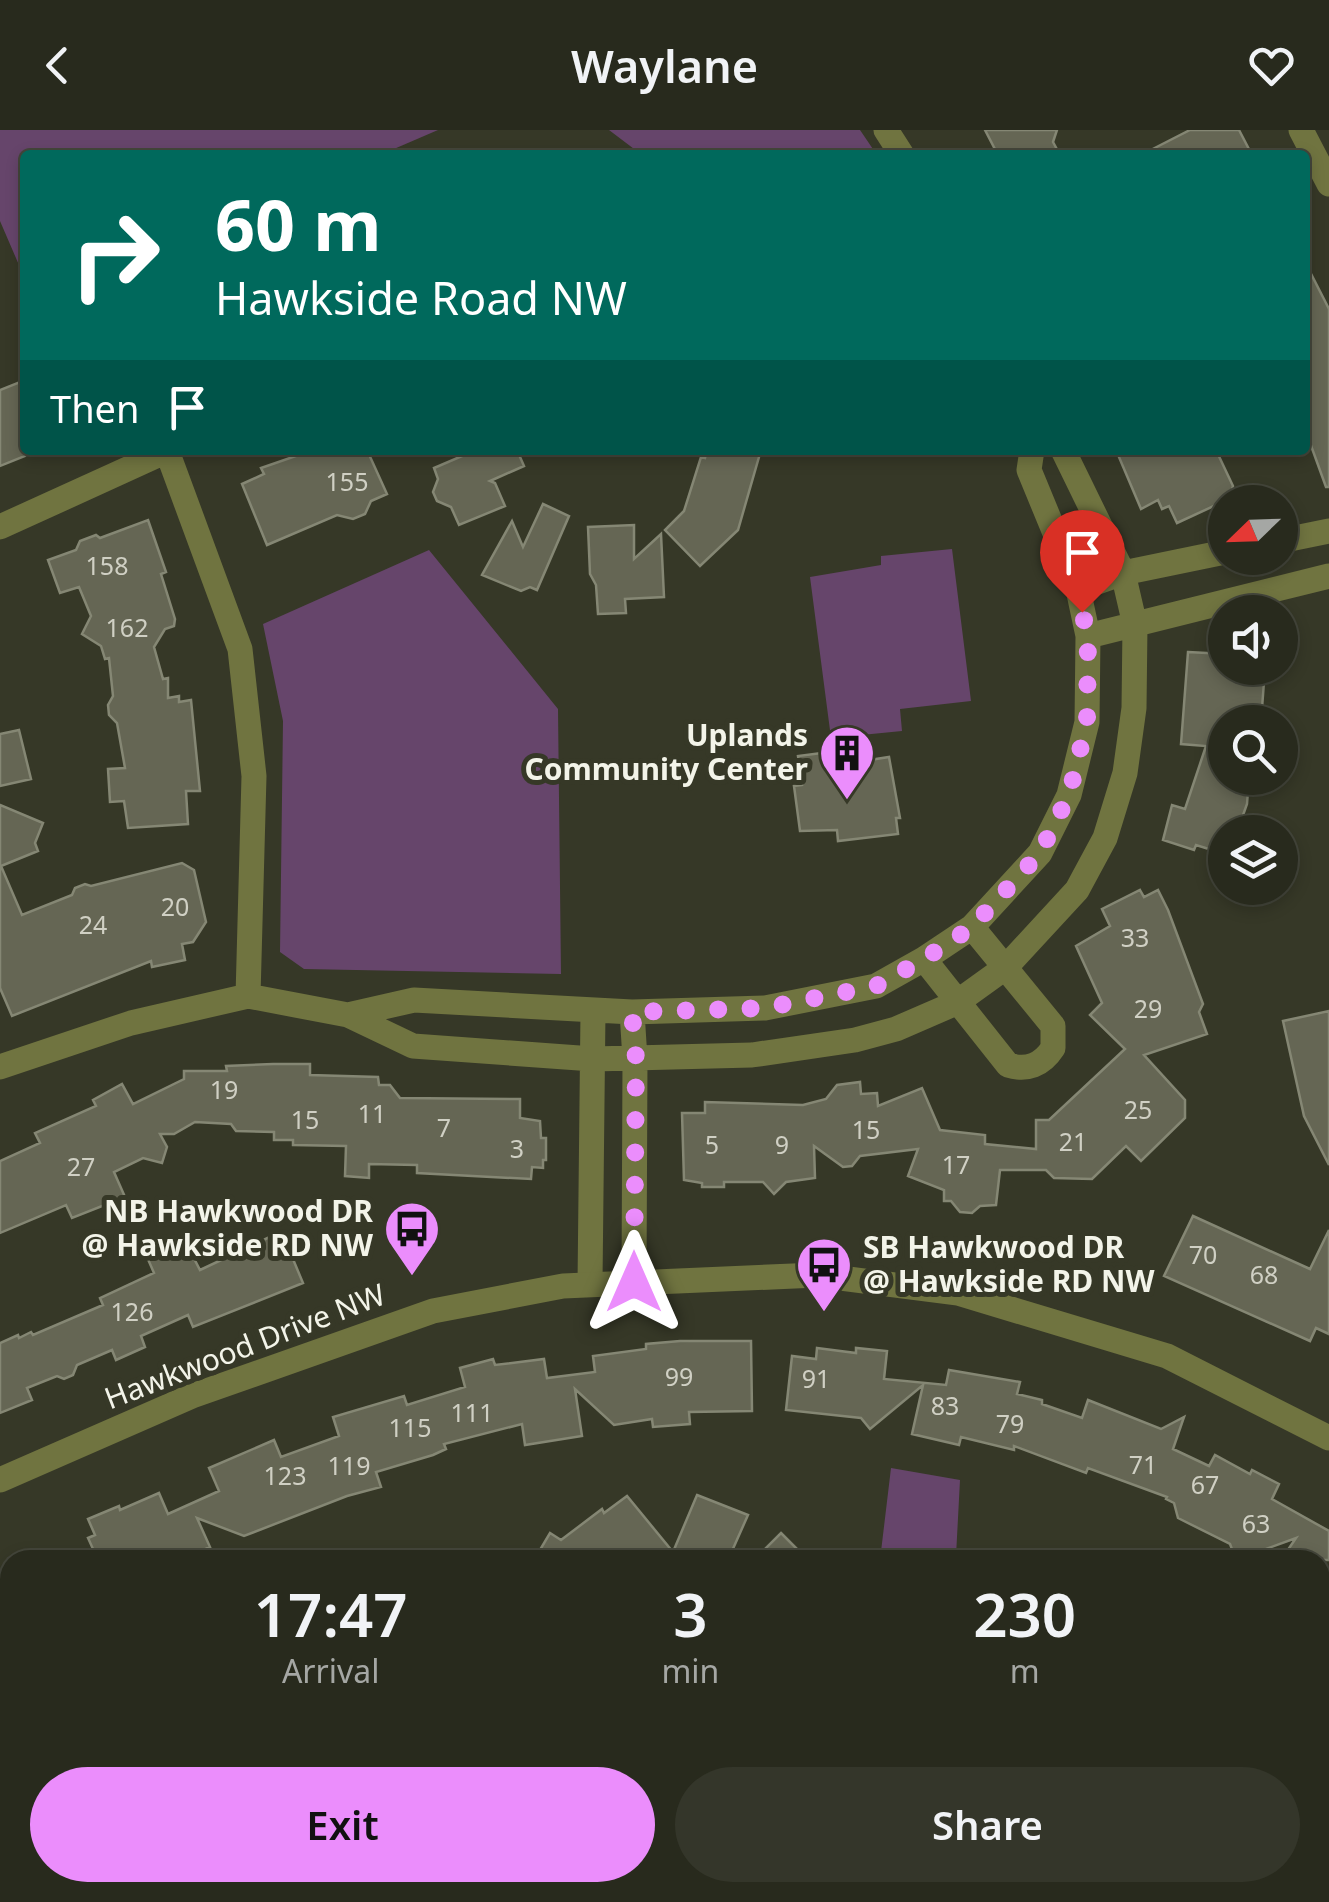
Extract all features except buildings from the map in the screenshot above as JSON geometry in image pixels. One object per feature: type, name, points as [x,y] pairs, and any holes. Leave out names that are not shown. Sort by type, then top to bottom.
[{"type":"street","points":[[1301,130],[1329,184]]},
{"type":"street","points":[[0,527],[159,455]]},
{"type":"street","points":[[169,455],[240,649],[254,776],[248,996]]},
{"type":"street","points":[[348,1015],[414,1000],[632,1012],[765,1008],[876,986],[972,927],[1040,853],[1069,795],[1087,722],[1088,636],[1078,589],[1029,470],[1031,455]]},
{"type":"street","points":[[0,1067],[131,1023],[248,996],[348,1015],[413,1046],[593,1059],[752,1055],[855,1040],[896,1029],[956,1002],[1006,968],[1076,890],[1105,838],[1126,773],[1134,708],[1135,625],[1122,574],[1065,455]]},
{"type":"street","points":[[1298,537],[1329,531]]},
{"type":"street","points":[[1078,589],[1122,574],[1208,556]]},
{"type":"street","points":[[1088,636],[1329,576]]},
{"type":"street","points":[[924,959],[1008,1065],[1021,1069],[1047,1057],[1054,1048],[1054,1026],[972,927]]},
{"type":"street","points":[[590,1284],[593,1011]]},
{"type":"street","points":[[632,1012],[636,1059],[634,1282]]},
{"type":"street","name":"Hawkwood Drive NW","points":[[0,1480],[192,1396],[433,1311],[562,1286],[817,1276],[958,1293],[1168,1356],[1329,1438]]},
{"type":"shaded area","points":[[0,130],[438,130],[392,150],[20,150],[20,267],[0,221]]},
{"type":"shaded area","points":[[609,130],[860,130],[874,150],[635,150]]},
{"type":"shaded area","points":[[952,549],[971,701],[900,709],[902,731],[831,738],[810,577],[881,565],[881,556]]},
{"type":"shaded area","points":[[429,550],[558,709],[561,974],[304,969],[280,952],[283,721],[263,624]]},
{"type":"shaded area","points":[[891,1468],[960,1480],[956,1550],[881,1550]]},
{"type":"place","name":"Uplands Community Center","points":[[847,802]]},
{"type":"place","name":"NB Hawkwood DR @ Hawkside RD NW","points":[[412,1278]]},
{"type":"place","name":"SB Hawkwood DR @ Hawkside RD NW","points":[[824,1314]]},
{"type":"route","points":[[634,1282],[636,1059],[632,1012],[765,1008],[876,986],[972,927],[1040,853],[1069,795],[1087,722],[1088,636],[1082,612]]}]
